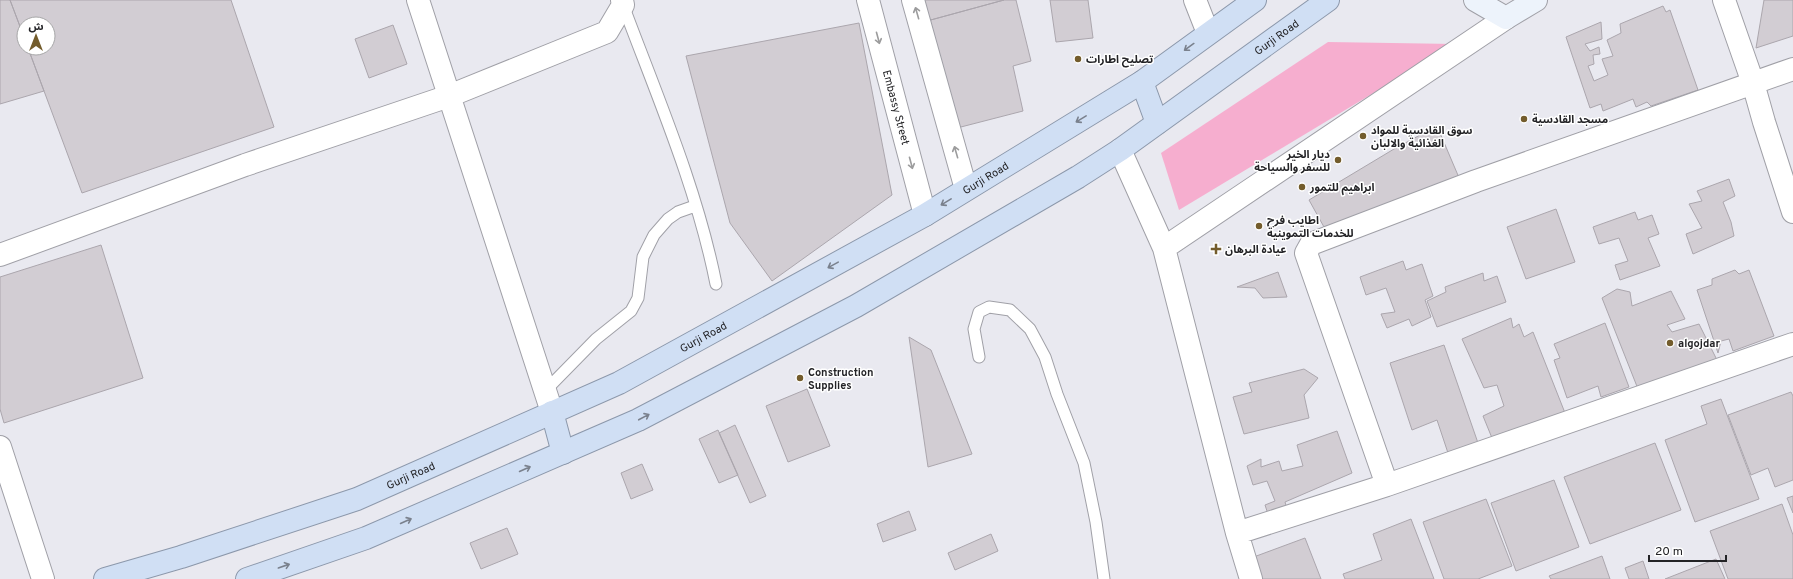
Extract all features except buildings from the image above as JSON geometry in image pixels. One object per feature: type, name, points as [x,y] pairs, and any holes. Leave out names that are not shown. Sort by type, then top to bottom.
[{"type":"highway","name":"Gurji Road","points":[[105,579],[181,557],[357,499],[552,412],[619,384],[925,215],[1142,82],[1255,0]]},
{"type":"highway","name":"Gurji Road","points":[[247,579],[366,538],[638,420],[856,306],[1078,177],[1120,150],[1328,0]]},
{"type":"highway","points":[[1142,82],[1157,123]]},
{"type":"highway","points":[[552,412],[563,452]]},
{"type":"main road","points":[[1475,0],[1506,18],[1536,0]]},
{"type":"street","points":[[418,0],[552,412]]},
{"type":"street","name":"Embassy Street","points":[[868,0],[925,215]]},
{"type":"street","points":[[913,0],[966,189]]},
{"type":"street","points":[[1195,0],[1208,33]]},
{"type":"street","points":[[1724,0],[1753,83],[1793,212]]},
{"type":"street","points":[[0,255],[246,165],[449,96],[607,32],[623,3]]},
{"type":"street","points":[[1164,248],[1506,18]]},
{"type":"street","points":[[1387,485],[1306,253],[1311,244],[1476,181],[1793,69]]},
{"type":"street","points":[[1120,150],[1164,248],[1237,533],[1251,579]]},
{"type":"street","points":[[1237,533],[1387,485],[1793,344]]},
{"type":"street","points":[[0,447],[43,579]]},
{"type":"lane","points":[[623,3],[696,206],[716,284]]},
{"type":"lane","points":[[545,391],[596,339],[631,310],[638,298],[643,257],[654,236],[668,219],[678,212],[696,206]]},
{"type":"lane","points":[[980,357],[974,329],[979,312],[989,307],[1010,310],[1030,329],[1034,336],[1045,357],[1057,394],[1084,463],[1096,522],[1104,579]]},
{"type":"shaded area","points":[[1328,42],[1455,44],[1179,210],[1161,153]]},
{"type":"place","name":"تصليح اطارات","points":[[1078,59]]},
{"type":"place","name":"مسجد القادسية","points":[[1524,119]]},
{"type":"place","name":"سوق القادسية للمواد الغذائية والالبان","points":[[1363,136]]},
{"type":"place","name":"ديار الخير للسفر والسياحة","points":[[1338,160]]},
{"type":"place","name":"ابراهيم للتمور","points":[[1302,187]]},
{"type":"place","name":"اطايب فرح للخدمات التموينية","points":[[1259,226]]},
{"type":"place","name":"عيادة البرهان","points":[[1216,249]]},
{"type":"place","name":"algojdar","points":[[1670,343]]},
{"type":"place","name":"Construction Supplies","points":[[800,378]]}]
